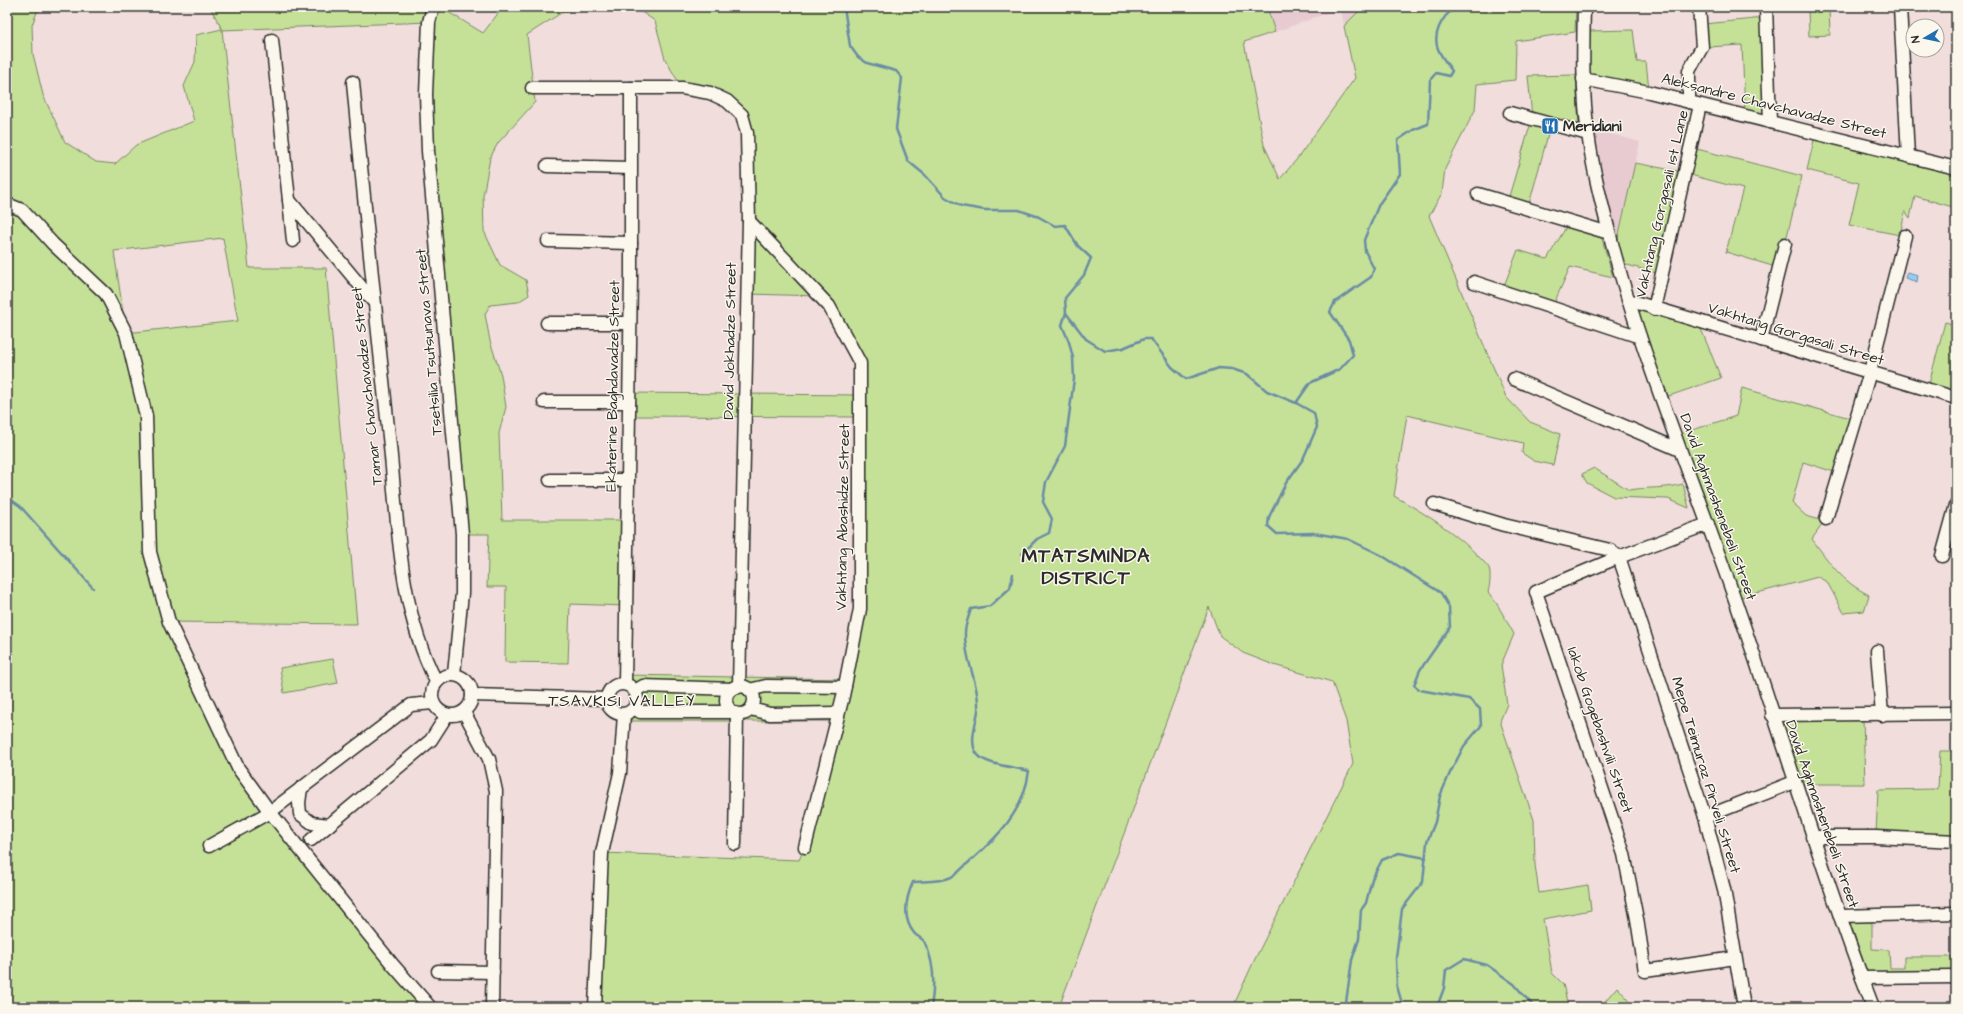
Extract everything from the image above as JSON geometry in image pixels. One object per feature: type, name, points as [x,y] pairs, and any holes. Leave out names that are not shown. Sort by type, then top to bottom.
[{"type":"street","name":"Tsetsilia Tsutsunava Street","points":[[433,7],[429,22],[426,94],[428,151],[462,534],[462,593],[454,674]]},
{"type":"street","name":"David Aghmashenebeli Street","points":[[1584,7],[1583,80],[1588,134],[1595,178],[1628,300],[1680,450],[1708,524],[1812,837],[1873,1007]]},
{"type":"street","name":"Vakhtang Gorgasali 1st Lane","points":[[1654,309],[1695,104],[1689,71],[1702,47],[1699,7]]},
{"type":"street","points":[[1766,7],[1770,122]]},
{"type":"street","points":[[1900,7],[1908,156]]},
{"type":"street","points":[[272,40],[293,241]]},
{"type":"street","name":"Aleksandre Chavchavadze Street","points":[[1583,80],[1649,92],[1956,168]]},
{"type":"street","name":"Tamar Chavchavadze Street","points":[[353,82],[373,301],[401,560],[415,630],[425,660],[436,681]]},
{"type":"street","name":"David Jokhadze Street","points":[[532,88],[682,88],[710,92],[728,101],[742,115],[747,133],[749,221],[741,688]]},
{"type":"street","name":"Ekaterine Baghdavadze Street","points":[[625,684],[631,243],[631,88]]},
{"type":"street","points":[[1510,113],[1588,134]]},
{"type":"street","points":[[547,166],[630,168]]},
{"type":"street","points":[[1478,194],[1609,233]]},
{"type":"street","points":[[289,200],[373,301]]},
{"type":"street","points":[[7,204],[22,210],[53,244],[106,294],[126,333],[146,416],[150,552],[168,622],[238,768],[270,812],[430,1007]]},
{"type":"street","name":"Vakhtang Abashidze Street","points":[[749,221],[829,306],[860,363],[860,609],[845,687],[805,847]]},
{"type":"street","points":[[1826,519],[1870,372],[1905,236]]},
{"type":"street","points":[[548,242],[631,243]]},
{"type":"street","points":[[1761,340],[1785,244]]},
{"type":"street","points":[[1474,282],[1640,337]]},
{"type":"street","name":"Vakhtang Gorgasali Street","points":[[1628,300],[1956,398]]},
{"type":"street","points":[[547,323],[630,323]]},
{"type":"street","points":[[1514,379],[1680,450]]},
{"type":"street","points":[[544,402],[629,402]]},
{"type":"street","points":[[550,480],[628,480]]},
{"type":"street","points":[[1434,504],[1504,525],[1610,550],[1619,557]]},
{"type":"street","points":[[1942,556],[1956,505]]},
{"type":"street","name":"Iakob Gogebashvili Street","points":[[1708,524],[1619,557],[1536,592],[1624,854],[1637,919],[1645,972],[1735,958]]},
{"type":"street","name":"Mepe Teimuraz Pirveli Street","points":[[1619,557],[1705,817],[1724,889],[1744,1007]]},
{"type":"street","points":[[1877,651],[1882,715]]},
{"type":"street","points":[[454,674],[467,681],[471,687],[472,695],[468,707],[464,712],[456,715],[447,715],[441,712],[433,703],[432,688],[436,681],[441,677],[454,674]]},
{"type":"street","points":[[625,684],[635,691],[637,701],[635,708],[624,714],[610,708],[607,699],[611,689],[615,686],[625,684]]},
{"type":"street","points":[[635,691],[643,686],[741,688],[766,686],[845,687]]},
{"type":"street","points":[[635,708],[640,712],[744,714],[751,709],[754,700],[741,688]]},
{"type":"street","points":[[735,844],[735,713],[727,702],[727,696],[741,688]]},
{"type":"street","points":[[472,695],[607,699]]},
{"type":"street","points":[[209,846],[270,812],[411,705],[433,703]]},
{"type":"street","points":[[751,709],[770,714],[838,714]]},
{"type":"street","points":[[464,712],[489,759],[496,792],[492,1007]]},
{"type":"street","points":[[1772,716],[1956,713]]},
{"type":"street","points":[[595,1007],[602,853],[620,773],[624,714]]},
{"type":"street","points":[[311,840],[431,740],[447,715]]},
{"type":"street","points":[[1705,817],[1794,782]]},
{"type":"street","points":[[301,788],[299,803],[300,814],[312,823],[329,825]]},
{"type":"street","points":[[1812,837],[1876,837],[1956,841]]},
{"type":"street","points":[[1840,916],[1956,913]]},
{"type":"street","points":[[438,971],[493,972]]},
{"type":"street","points":[[1862,978],[1956,976]]},
{"type":"shaded area","points":[[1267,7],[1363,7],[1344,26],[1341,8],[1275,32]]},
{"type":"shaded area","points":[[1590,128],[1640,142],[1616,247]]},
{"type":"green space","points":[[7,7],[39,7],[32,25],[33,54],[43,95],[65,142],[96,162],[115,164],[136,145],[194,121],[184,86],[195,62],[196,35],[222,29],[210,7],[440,7],[483,33],[503,7],[582,7],[561,13],[527,35],[535,102],[498,143],[490,158],[483,196],[484,231],[500,265],[526,280],[529,295],[518,302],[490,305],[485,314],[490,341],[501,375],[506,407],[499,433],[502,520],[628,520],[626,606],[570,604],[568,663],[505,662],[506,587],[487,587],[489,534],[462,534],[437,266],[429,22],[222,30],[249,268],[326,268],[357,624],[169,622],[238,768],[430,1007],[7,1007]],"holes":[[[223,238],[238,321],[126,333],[114,251]]]},
{"type":"green space","points":[[634,7],[1267,7],[1275,32],[1244,42],[1264,145],[1280,179],[1297,159],[1355,78],[1344,26],[1363,7],[1576,7],[1575,32],[1516,41],[1515,80],[1477,84],[1475,110],[1445,169],[1442,193],[1429,216],[1506,397],[1530,422],[1560,434],[1553,465],[1534,461],[1522,453],[1523,443],[1407,415],[1394,496],[1451,532],[1486,564],[1489,568],[1490,574],[1488,592],[1497,604],[1514,634],[1501,665],[1507,704],[1500,721],[1534,820],[1535,865],[1539,893],[1588,885],[1591,910],[1543,919],[1552,973],[1563,984],[1568,1007],[1233,1007],[1253,963],[1353,764],[1346,721],[1332,682],[1274,665],[1243,653],[1220,636],[1209,607],[1059,1007],[595,1007],[602,853],[799,860],[805,847],[836,721],[623,721],[631,711],[625,684],[625,675],[846,679],[860,609],[860,417],[629,416],[629,393],[860,395],[860,363],[820,296],[747,294],[747,133],[727,101],[682,88],[665,59],[655,21]]},
{"type":"green space","points":[[1808,7],[1829,7],[1830,35],[1809,36]]},
{"type":"green space","points":[[1764,18],[1767,116],[1745,112],[1742,45],[1707,47],[1704,24]]},
{"type":"green space","points":[[1633,30],[1637,62],[1646,62],[1649,89],[1585,77],[1589,31]]},
{"type":"green space","points":[[1576,75],[1579,128],[1532,117],[1528,76]]},
{"type":"green space","points":[[1532,119],[1551,124],[1528,208],[1507,203]]},
{"type":"green space","points":[[1815,136],[1956,170],[1956,208],[1915,196],[1910,218],[1905,211],[1900,235],[1849,225],[1859,183],[1807,170]]},
{"type":"green space","points":[[1693,148],[1802,176],[1779,268],[1726,252],[1743,189],[1687,174]]},
{"type":"green space","points":[[1635,163],[1683,172],[1660,274],[1620,263],[1616,247]]},
{"type":"green space","points":[[1568,224],[1600,232],[1613,277],[1570,267],[1552,308],[1502,291],[1518,250],[1547,259]]},
{"type":"green space","points":[[1634,306],[1701,329],[1721,378],[1666,397]]},
{"type":"green space","points":[[1945,322],[1956,325],[1956,393],[1929,384]]},
{"type":"green space","points":[[1742,388],[1850,418],[1834,472],[1803,462],[1792,503],[1806,516],[1824,522],[1812,539],[1843,577],[1859,590],[1869,595],[1864,611],[1844,613],[1827,582],[1818,577],[1738,598],[1680,434],[1736,416]]},
{"type":"green space","points":[[1594,468],[1629,490],[1670,487],[1683,484],[1689,508],[1668,499],[1614,497],[1587,483],[1582,474]]},
{"type":"green space","points":[[333,659],[338,683],[284,693],[280,668]]},
{"type":"green space","points":[[1863,719],[1865,784],[1798,784],[1777,720]]},
{"type":"green space","points":[[1940,751],[1956,751],[1956,839],[1876,835],[1878,790],[1938,789]]},
{"type":"green space","points":[[1850,922],[1872,922],[1872,949],[1889,950],[1890,968],[1904,968],[1904,957],[1952,957],[1952,971],[1867,972]]},
{"type":"green space","points":[[1617,987],[1635,1007],[1600,1007]]},
{"type":"water","points":[[1907,272],[1918,275],[1917,282],[1905,278]]},
{"type":"waterway","points":[[844,7],[850,46],[858,57],[867,63],[896,71],[902,78],[896,129],[908,161],[925,175],[945,197],[961,206],[985,210],[1019,210],[1039,217],[1055,226],[1065,225],[1078,246],[1091,258],[1084,275],[1065,298],[1066,313],[1086,339],[1105,351],[1123,348],[1144,339],[1151,339],[1172,367],[1186,379],[1219,368],[1232,369],[1247,374],[1267,391],[1296,403],[1314,413],[1317,427],[1303,459],[1286,483],[1269,517],[1268,526],[1277,534],[1314,533],[1348,539],[1381,555],[1441,593],[1449,607],[1450,627],[1420,670],[1414,685],[1420,690],[1469,699],[1480,709],[1481,726],[1464,746],[1440,796],[1435,822],[1427,842],[1423,882],[1402,909],[1396,958],[1397,986],[1403,1007]]},
{"type":"waterway","points":[[1296,403],[1310,383],[1340,369],[1353,355],[1349,340],[1330,312],[1335,302],[1371,277],[1374,269],[1365,251],[1364,240],[1379,204],[1400,174],[1398,140],[1413,130],[1428,124],[1430,80],[1436,73],[1449,76],[1452,71],[1440,53],[1436,40],[1442,21],[1456,7]]},
{"type":"waterway","points":[[1022,554],[1037,539],[1049,533],[1052,519],[1043,502],[1046,482],[1065,446],[1074,379],[1073,358],[1069,342],[1062,325],[1066,313]]},
{"type":"waterway","points":[[7,497],[20,506],[93,588]]},
{"type":"waterway","points":[[931,1007],[933,991],[931,959],[924,941],[915,934],[910,927],[906,908],[913,882],[941,880],[952,877],[989,843],[1008,822],[1022,799],[1029,771],[987,761],[978,755],[975,750],[973,740],[978,711],[978,701],[965,643],[966,624],[971,609],[990,606],[1010,588],[1013,574]]},
{"type":"waterway","points":[[1351,1007],[1346,1002],[1352,960],[1359,939],[1361,910],[1366,903],[1372,879],[1382,860],[1399,853],[1426,858]]},
{"type":"waterway","points":[[1437,1007],[1444,988],[1446,970],[1464,959],[1487,965],[1514,984],[1534,1007]]},
{"type":"place","name":"Meridiani","points":[[1550,126]]},
{"type":"district","name":"MTATSMINDA DISTRICT","points":[[1086,567]]},
{"type":"district","name":"TSAVKISI VALLEY","points":[[622,701]]}]
